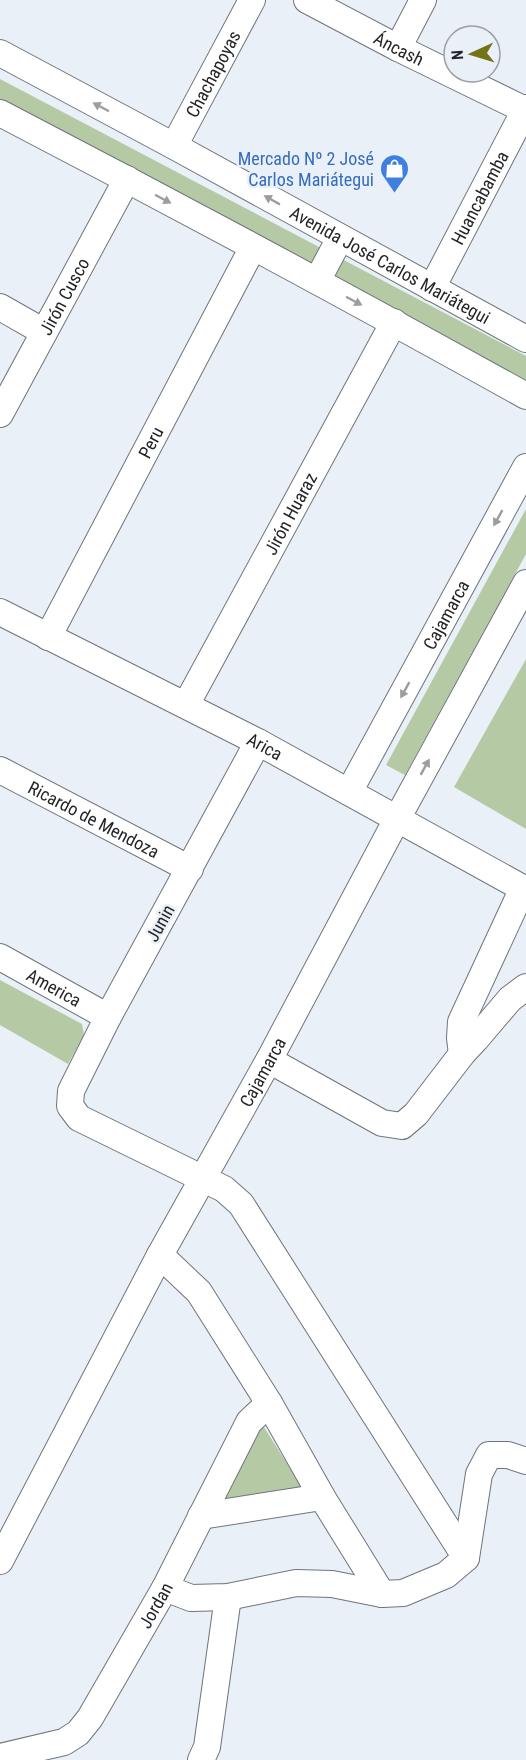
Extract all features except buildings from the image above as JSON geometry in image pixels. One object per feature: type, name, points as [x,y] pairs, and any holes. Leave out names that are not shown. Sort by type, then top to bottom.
[{"type":"street","name":"Chachapoyas","points":[[174,146],[252,0]]},
{"type":"street","name":"Áncash","points":[[307,0],[398,48],[526,109]]},
{"type":"street","points":[[398,48],[423,0]]},
{"type":"street","name":"Avenida José Carlos Mariátegui","points":[[0,53],[526,339]]},
{"type":"street","name":"Huancabamba","points":[[432,288],[526,109]]},
{"type":"street","points":[[0,113],[394,322],[526,396]]},
{"type":"street","name":"Jirón Cusco","points":[[0,414],[127,179]]},
{"type":"street","points":[[317,281],[340,238]]},
{"type":"street","name":"Peru","points":[[48,637],[253,247]]},
{"type":"street","points":[[0,308],[44,332]]},
{"type":"street","name":"Jirón Huaraz","points":[[186,705],[394,322]]},
{"type":"street","name":"Cajamarca","points":[[350,792],[526,467]]},
{"type":"street","name":"Cajamarca","points":[[0,1561],[160,1255],[269,1060],[526,583]]},
{"type":"street","name":"Arica","points":[[0,612],[258,742],[524,889]]},
{"type":"street","name":"Junin","points":[[202,1179],[79,1118],[70,1106],[71,1091],[108,1017],[258,742]]},
{"type":"street","name":"Ricardo de Mendoza","points":[[0,770],[190,868]]},
{"type":"street","points":[[462,1054],[461,1022],[524,889]]},
{"type":"street","name":"America","points":[[0,957],[108,1017]]},
{"type":"street","points":[[269,1060],[382,1123],[402,1126],[416,1114],[462,1054],[510,999],[526,987]]},
{"type":"street","points":[[202,1179],[224,1189],[241,1204],[466,1558]]},
{"type":"street","points":[[160,1255],[199,1292],[269,1403],[322,1497],[382,1594]]},
{"type":"street","name":"Jordan","points":[[0,1757],[64,1742],[78,1733],[90,1718],[165,1588],[249,1422],[269,1403]]},
{"type":"street","points":[[165,1588],[191,1598],[228,1597],[296,1583],[332,1584],[382,1594],[403,1593],[446,1575],[466,1558],[479,1474],[489,1455],[508,1455],[526,1461]]},
{"type":"street","points":[[201,1516],[322,1497]]},
{"type":"street","points":[[201,1760],[207,1747],[228,1597]]},
{"type":"green space","points":[[0,79],[526,356],[526,382],[0,102]]},
{"type":"green space","points":[[526,509],[526,554],[405,775],[386,765]]},
{"type":"green space","points":[[526,659],[526,829],[454,787]]},
{"type":"green space","points":[[0,980],[82,1024],[84,1035],[68,1064],[0,1025]]},
{"type":"green space","points":[[264,1427],[306,1494],[208,1506],[251,1430]]},
{"type":"place","name":"Mercado Nº 2 José Carlos Mariátegui","points":[[395,194]]}]
